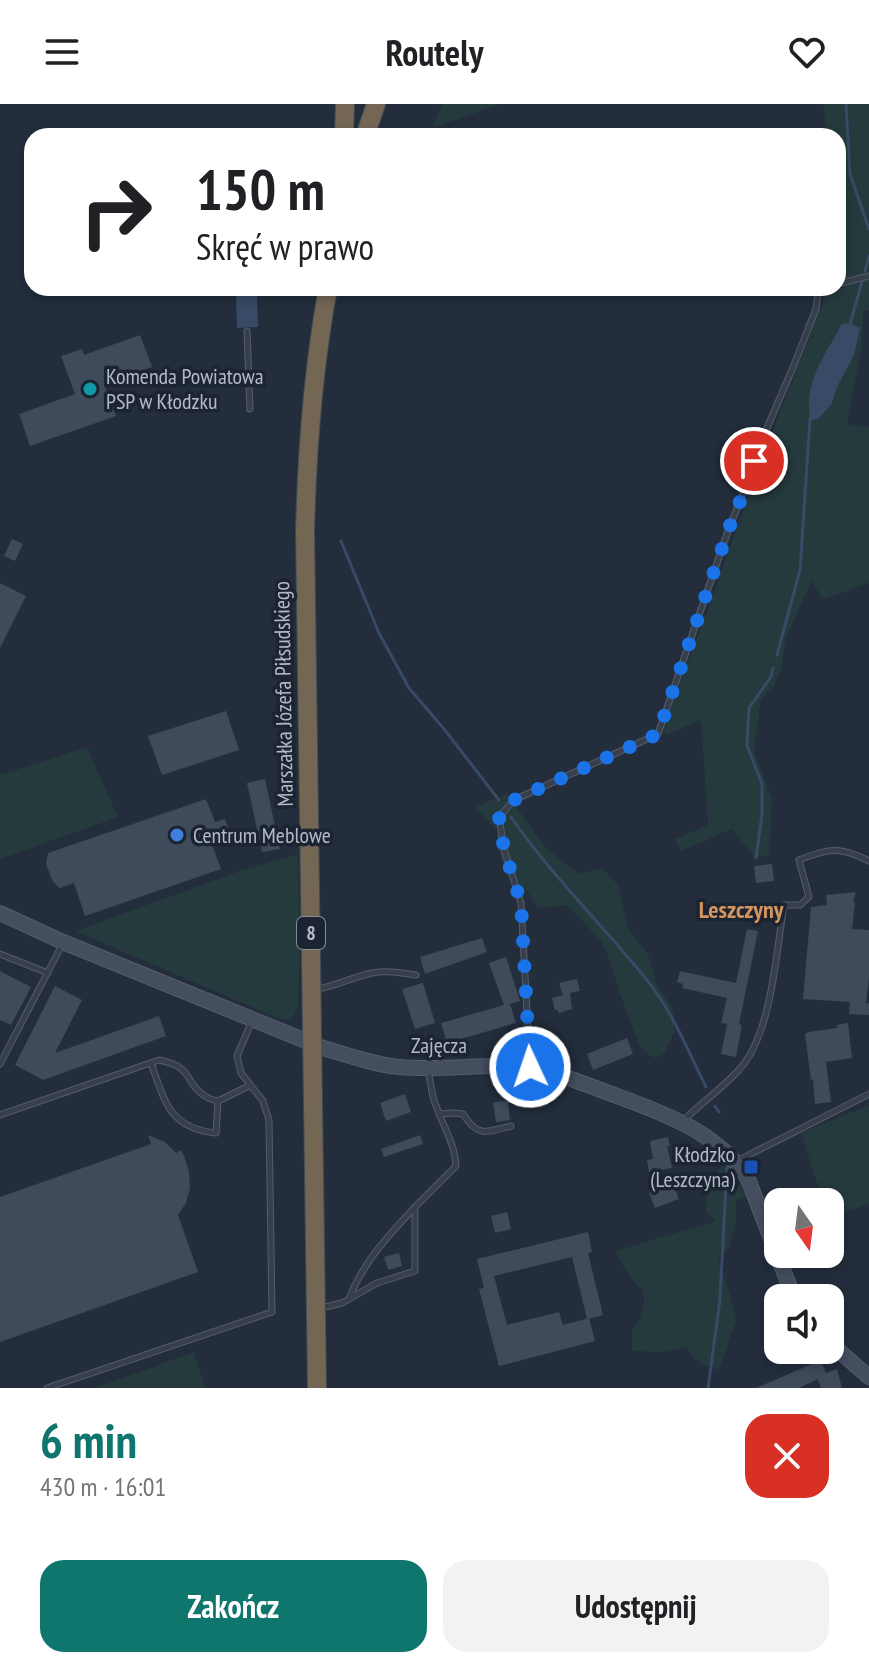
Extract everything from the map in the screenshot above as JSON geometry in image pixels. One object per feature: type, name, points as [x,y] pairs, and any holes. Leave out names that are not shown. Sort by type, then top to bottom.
[{"type":"highway","points":[[344,128],[345,104]]},
{"type":"highway","points":[[368,128],[376,104]]},
{"type":"highway","points":[[314,376],[311,355],[317,296]]},
{"type":"highway","name":"Marszałka Józefa Piłsudskiego","points":[[317,1388],[305,531],[314,376],[327,296]]},
{"type":"street","name":"Zajęcza","points":[[0,913],[253,1020],[359,1059],[399,1067],[530,1067],[681,1122],[737,1161],[748,1179],[789,1284]]},
{"type":"street","points":[[844,1355],[869,1377]]},
{"type":"lane","points":[[846,282],[869,276]]},
{"type":"lane","points":[[530,1067],[521,903],[504,849],[499,817],[514,800],[658,734],[729,528],[816,309],[818,296]]},
{"type":"lane","points":[[247,331],[250,409]]},
{"type":"lane","points":[[681,1122],[740,1070],[751,1050],[767,1014],[784,905],[800,905],[809,897],[799,860],[822,851],[839,849],[869,861]]},
{"type":"lane","points":[[1,1059],[63,942]]},
{"type":"lane","points":[[0,954],[48,973]]},
{"type":"lane","points":[[312,990],[373,973],[416,975]]},
{"type":"lane","points":[[47,1388],[272,1312],[269,1120],[263,1101],[241,1073],[237,1056],[253,1020]]},
{"type":"lane","points":[[0,1115],[159,1060],[175,1063],[187,1072],[204,1096],[218,1101],[249,1086]]},
{"type":"lane","points":[[151,1063],[169,1109],[182,1124],[198,1131],[216,1133],[218,1101]]},
{"type":"lane","points":[[349,1299],[354,1284],[379,1245],[456,1166],[454,1149],[433,1097],[428,1067]]},
{"type":"lane","points":[[737,1161],[869,1094]]},
{"type":"lane","points":[[439,1114],[463,1114],[473,1128],[481,1132],[511,1126]]},
{"type":"lane","points":[[316,1309],[342,1303],[377,1283],[415,1271],[415,1207]]},
{"type":"green space","points":[[442,104],[501,104],[432,128]]},
{"type":"green space","points":[[823,104],[869,104],[869,310],[863,312],[861,349],[847,424],[869,427],[869,583],[823,599],[811,581],[786,639],[781,670],[774,686],[761,700],[754,750],[772,800],[769,855],[755,858],[732,829],[681,851],[675,839],[708,825],[701,720],[666,735],[664,727],[758,468],[812,331],[803,325],[821,309],[825,296],[846,296],[846,128],[826,128]]},
{"type":"green space","points":[[87,747],[118,817],[0,859],[0,775]]},
{"type":"green space","points":[[507,794],[545,847],[580,874],[602,868],[618,885],[628,929],[648,954],[657,985],[674,1011],[674,1032],[664,1054],[655,1058],[644,1052],[638,1042],[601,941],[567,905],[538,908],[526,889],[512,884],[497,846],[498,830],[475,807]]},
{"type":"green space","points":[[298,854],[300,945],[298,1006],[293,1019],[282,1020],[75,931],[240,871]]},
{"type":"green space","points":[[869,1105],[869,1204],[844,1213],[844,1188],[819,1188],[801,1133]]},
{"type":"green space","points":[[721,1167],[731,1169],[746,1197],[736,1200],[736,1223],[729,1248],[718,1258],[736,1321],[719,1370],[696,1360],[687,1347],[663,1352],[632,1351],[632,1331],[640,1319],[643,1291],[632,1280],[615,1251],[716,1221],[706,1212],[707,1199],[711,1183]]},
{"type":"green space","points":[[194,1352],[205,1388],[95,1388]]},
{"type":"water","points":[[236,296],[257,296],[258,327],[237,328]]},
{"type":"water","points":[[850,323],[860,328],[854,355],[831,405],[818,419],[810,420],[810,393],[817,370],[842,324]]},
{"type":"building","name":"Komenda Powiatowa PSP w Kłodzku","points":[[140,335],[152,367],[104,384],[116,416],[30,446],[19,414],[75,394],[61,356],[82,349],[84,355]]},
{"type":"building","points":[[12,539],[23,544],[15,561],[4,556]]},
{"type":"building","points":[[0,583],[26,596],[0,648]]},
{"type":"building","points":[[226,711],[239,750],[162,775],[148,736]]},
{"type":"building","points":[[265,779],[280,849],[262,852],[247,783]]},
{"type":"building","points":[[206,799],[215,822],[225,819],[232,838],[212,845],[221,869],[85,916],[74,883],[60,888],[53,882],[46,864],[48,853]]},
{"type":"building","points":[[772,864],[774,881],[756,883],[754,866]]},
{"type":"building","points":[[856,892],[852,929],[869,930],[866,1004],[869,1003],[869,1015],[849,1014],[850,1002],[803,999],[811,907],[827,905],[826,895]]},
{"type":"building","points":[[747,929],[758,931],[739,1024],[742,1025],[736,1057],[721,1054],[727,1024],[721,1023],[727,998],[682,988],[683,984],[677,982],[680,971],[736,983]]},
{"type":"building","points":[[482,938],[487,952],[425,974],[420,957]]},
{"type":"building","points":[[506,957],[520,1001],[510,1004],[516,1023],[447,1043],[441,1023],[504,1005],[489,963]]},
{"type":"building","points":[[0,971],[31,987],[11,1025],[0,1020]]},
{"type":"building","points":[[577,979],[580,991],[570,993],[572,1009],[559,1013],[552,998],[563,995],[559,983]]},
{"type":"building","points":[[423,983],[435,1023],[415,1029],[402,989]]},
{"type":"building","points":[[55,986],[82,1000],[55,1053],[159,1016],[166,1036],[43,1080],[15,1065]]},
{"type":"building","points":[[848,1023],[852,1058],[826,1062],[831,1102],[815,1104],[805,1034]]},
{"type":"building","points":[[627,1038],[633,1054],[593,1070],[587,1054]]},
{"type":"building","points":[[405,1094],[411,1112],[386,1121],[380,1103]]},
{"type":"building","points":[[508,1101],[510,1120],[496,1122],[493,1103]]},
{"type":"building","points":[[148,1135],[165,1142],[176,1153],[181,1150],[184,1156],[190,1188],[186,1203],[178,1215],[198,1272],[0,1342],[0,1197],[151,1144]]},
{"type":"building","points":[[420,1135],[423,1144],[384,1157],[381,1149]]},
{"type":"building","points":[[668,1137],[672,1168],[649,1172],[647,1160],[653,1159],[650,1141]]},
{"type":"building","points":[[673,1184],[679,1199],[655,1208],[649,1192]]},
{"type":"building","points":[[507,1212],[511,1229],[495,1233],[491,1216]]},
{"type":"building","points":[[588,1232],[592,1252],[588,1253],[603,1315],[589,1318],[595,1341],[499,1366],[479,1289],[484,1288],[477,1259]],"holes":[[[572,1257],[587,1319],[563,1325],[559,1312],[507,1325],[494,1276]]]},
{"type":"building","points":[[399,1253],[402,1266],[388,1270],[384,1257]]},
{"type":"building","points":[[812,1364],[823,1364],[826,1373],[837,1369],[842,1388],[821,1388],[818,1379],[799,1388],[756,1388]]},
{"type":"waterway","points":[[846,104],[850,174],[869,229]]},
{"type":"waterway","points":[[865,271],[869,256]]},
{"type":"waterway","points":[[850,324],[862,282]]},
{"type":"waterway","points":[[777,655],[800,570],[810,419]]},
{"type":"waterway","points":[[341,541],[379,633],[409,688],[499,800]]},
{"type":"waterway","points":[[756,858],[762,815],[762,784],[747,745],[749,708],[771,677],[773,668]]},
{"type":"waterway","points":[[511,817],[655,991],[679,1031],[706,1087]]},
{"type":"waterway","points":[[715,1106],[719,1112]]},
{"type":"waterway","points":[[708,1388],[720,1299],[727,1166]]},
{"type":"place","name":"Komenda Powiatowa PSP w Kłodzku","points":[[90,389]]},
{"type":"place","name":"Centrum Meblowe","points":[[177,835]]},
{"type":"place","name":"Kłodzko (Leszczyna)","points":[[751,1167]]},
{"type":"district","name":"Leszczyny","points":[[741,909]]},
{"type":"route","points":[[530,1067],[521,903],[504,849],[499,817],[514,800],[658,734],[754,461]]}]
